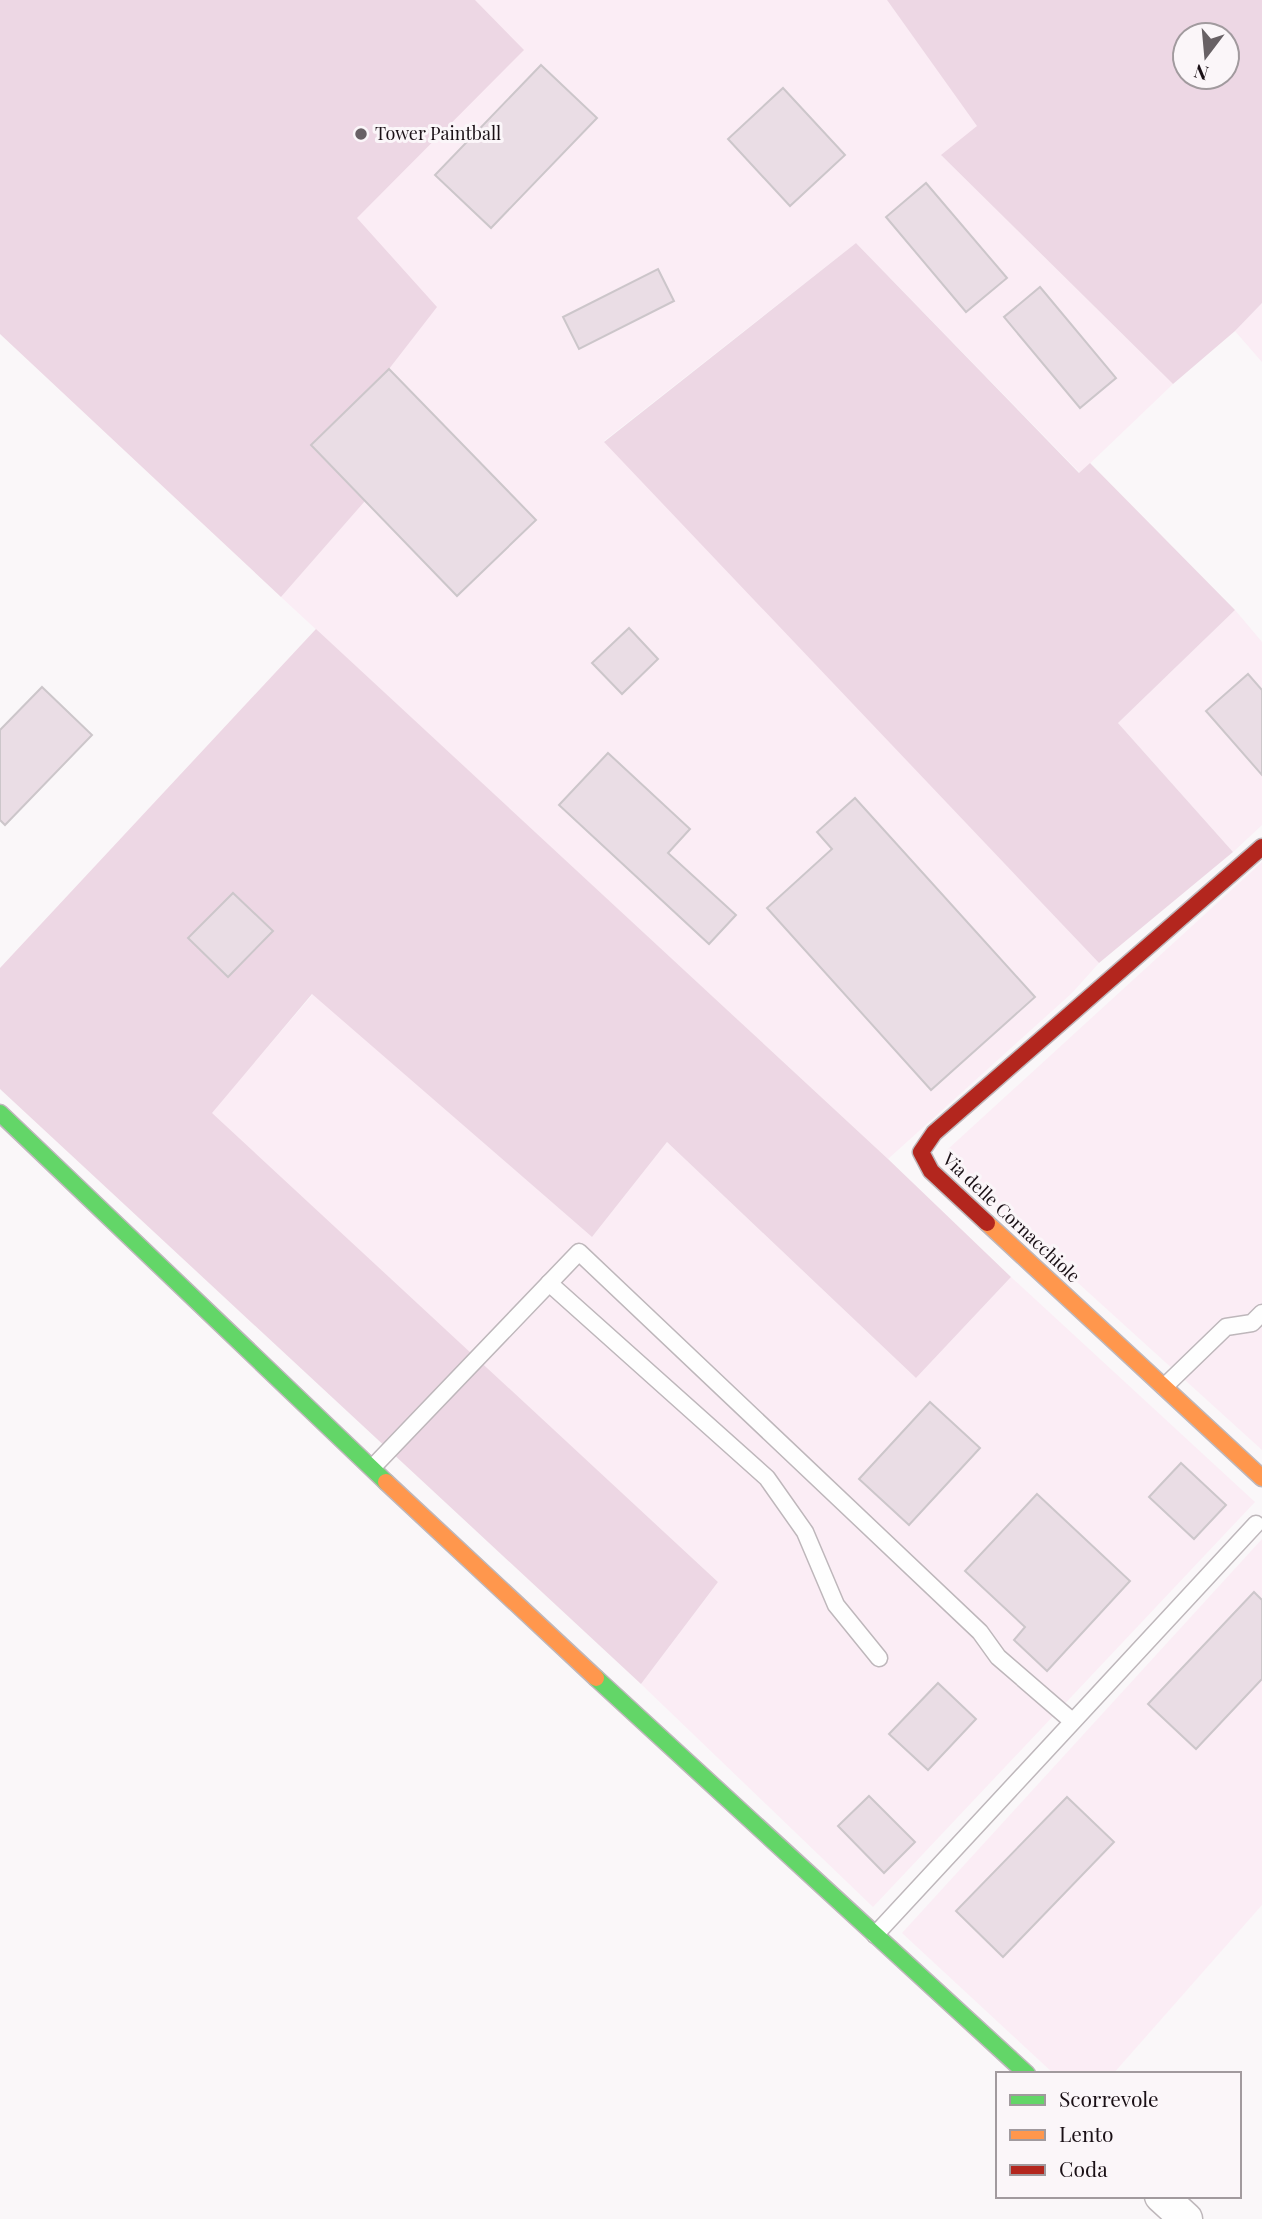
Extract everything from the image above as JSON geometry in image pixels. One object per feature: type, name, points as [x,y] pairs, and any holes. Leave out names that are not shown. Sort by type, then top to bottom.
[{"type":"street","name":"Via delle Cornacchiole","points":[[1262,846],[934,1133],[921,1152],[931,1171],[1262,1478]]},
{"type":"street","points":[[0,1113],[372,1468],[1025,2072]]},
{"type":"street","points":[[1163,2198],[1186,2219]]},
{"type":"lane","points":[[372,1468],[579,1252],[981,1632],[998,1657],[1072,1721]]},
{"type":"lane","points":[[549,1283],[766,1478],[805,1532],[836,1605],[879,1658]]},
{"type":"lane","points":[[1164,1387],[1226,1327],[1252,1322],[1262,1312]]},
{"type":"lane","points":[[875,1935],[1256,1524]]},
{"type":"shaded area","points":[[0,0],[475,0],[524,50],[357,218],[437,307],[389,369],[311,445],[365,501],[281,597],[0,334]]},
{"type":"shaded area","points":[[160,0],[887,0],[978,126],[942,156],[1173,384],[1080,473],[856,243],[604,441],[1099,963],[1072,993],[888,1159],[281,597],[365,501],[311,445],[389,369],[436,307]]},
{"type":"shaded area","points":[[887,0],[1262,0],[1262,303],[1235,331],[1173,384],[941,155],[977,126]]},
{"type":"shaded area","points":[[856,243],[1079,473],[1090,463],[1235,610],[1118,723],[1233,852],[1099,963],[604,442]]},
{"type":"shaded area","points":[[1262,303],[1262,362],[1235,331]]},
{"type":"shaded area","points":[[1235,610],[1262,642],[1262,825],[1233,852],[1118,723]]},
{"type":"shaded area","points":[[316,629],[888,1159],[1011,1277],[916,1378],[667,1142],[592,1237],[312,994],[212,1113],[718,1582],[641,1684],[0,1089],[0,968]]},
{"type":"shaded area","points":[[1262,862],[1262,1450],[958,1174],[947,1150]]},
{"type":"shaded area","points":[[313,994],[592,1237],[667,1142],[916,1378],[1011,1277],[1255,1502],[873,1907],[641,1684],[718,1582],[211,1113]]},
{"type":"shaded area","points":[[1262,1539],[1262,1905],[1115,2072],[1052,2072],[902,1933]]},
{"type":"building","points":[[541,65],[597,118],[491,228],[435,175]]},
{"type":"building","points":[[783,88],[845,155],[790,206],[728,139]]},
{"type":"building","points":[[926,183],[1007,278],[966,312],[886,217]]},
{"type":"building","points":[[658,269],[674,301],[579,349],[563,317]]},
{"type":"building","points":[[1040,287],[1116,378],[1080,408],[1004,317]]},
{"type":"building","points":[[389,369],[536,520],[457,596],[311,445]]},
{"type":"building","points":[[629,628],[658,659],[622,694],[592,663]]},
{"type":"building","points":[[1248,674],[1262,690],[1262,775],[1206,711]]},
{"type":"building","points":[[42,687],[92,735],[5,825],[0,820],[0,730]]},
{"type":"building","points":[[608,753],[690,829],[668,853],[736,915],[709,944],[559,805]]},
{"type":"building","points":[[855,798],[1035,997],[931,1090],[767,908],[832,849],[817,832]]},
{"type":"building","points":[[233,893],[273,931],[228,977],[188,938]]},
{"type":"building","points":[[930,1402],[980,1448],[909,1525],[859,1479]]},
{"type":"building","points":[[1181,1463],[1226,1505],[1194,1539],[1149,1497]]},
{"type":"building","points":[[1037,1494],[1130,1581],[1047,1671],[1014,1640],[1025,1627],[965,1571]]},
{"type":"building","points":[[1254,1592],[1262,1600],[1262,1679],[1196,1749],[1148,1704]]},
{"type":"building","points":[[938,1683],[976,1719],[928,1770],[889,1734]]},
{"type":"building","points":[[869,1796],[915,1842],[884,1873],[838,1826]]},
{"type":"building","points":[[1067,1797],[1114,1842],[1003,1957],[956,1911]]},
{"type":"traffic: fast","points":[[0,1113],[386,1482]]},
{"type":"traffic: fast","points":[[596,1678],[1025,2072]]},
{"type":"traffic: slow","points":[[987,1223],[1262,1478]]},
{"type":"traffic: slow","points":[[386,1482],[596,1678]]},
{"type":"traffic: jam","points":[[987,1223],[931,1171],[921,1152],[934,1133],[1262,847]]},
{"type":"place","name":"Tower Paintball","points":[[361,134]]}]
